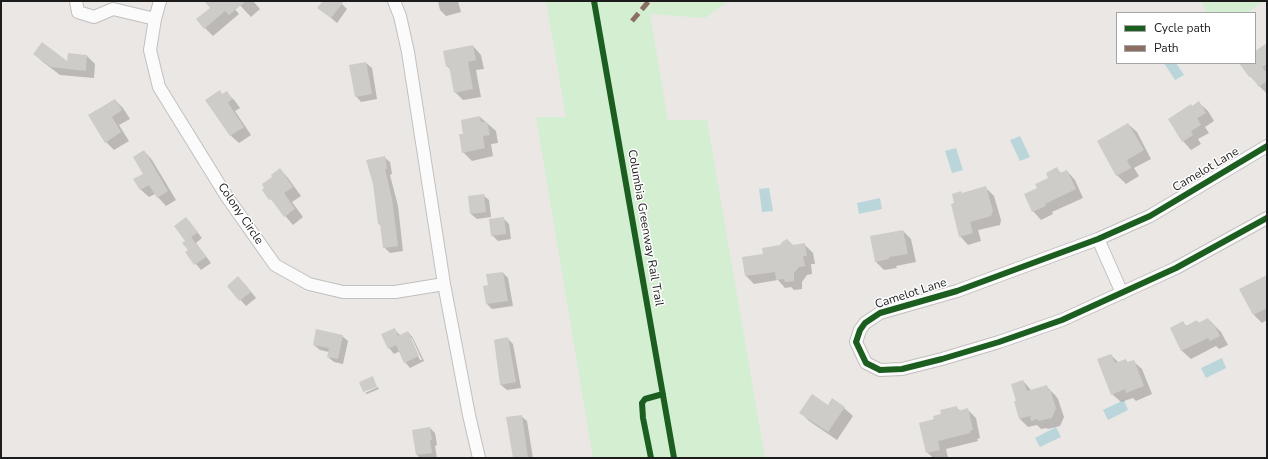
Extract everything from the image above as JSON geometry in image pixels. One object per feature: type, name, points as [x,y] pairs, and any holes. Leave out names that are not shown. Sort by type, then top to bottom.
[{"type":"street","points":[[76,1],[78,12],[94,17],[110,5],[155,19]]},
{"type":"street","name":"Colony Circle","points":[[160,1],[155,19],[150,50],[159,87],[227,196],[275,265],[309,284],[343,292],[395,292],[444,284]]},
{"type":"street","points":[[394,1],[400,16],[408,52],[444,284],[469,415],[479,458]]},
{"type":"street","name":"Camelot Lane","points":[[1267,146],[1150,216],[1098,239],[957,290],[880,313],[865,323],[860,330],[856,342],[866,363],[880,370],[902,369],[942,359],[1062,320],[1176,268],[1267,218]]},
{"type":"street","points":[[1098,239],[1122,293]]},
{"type":"green space","points":[[546,1],[729,1],[705,18],[650,14],[668,120],[707,120],[765,458],[593,458],[536,117],[566,117]]},
{"type":"green space","points":[[1202,1],[1263,1],[1248,12],[1206,12]]},
{"type":"water","points":[[1165,64],[1177,64],[1184,75],[1175,80]]},
{"type":"water","points":[[1020,136],[1030,157],[1020,161],[1010,140]]},
{"type":"water","points":[[956,148],[963,170],[952,173],[945,151]]},
{"type":"water","points":[[769,188],[773,211],[762,212],[759,189]]},
{"type":"water","points":[[880,198],[882,209],[859,214],[857,203]]},
{"type":"water","points":[[1222,358],[1226,368],[1206,378],[1201,368]]},
{"type":"water","points":[[1124,400],[1128,410],[1108,420],[1103,410]]},
{"type":"water","points":[[1056,427],[1061,437],[1040,447],[1035,438]]},
{"type":"building","points":[[204,1],[246,1],[229,15],[225,11],[204,29],[196,19],[210,8]]},
{"type":"building","points":[[323,1],[344,1],[331,18],[317,8]]},
{"type":"building","points":[[42,42],[67,61],[68,53],[87,55],[86,71],[51,67],[33,54]]},
{"type":"building","points":[[1267,43],[1267,64],[1262,67],[1267,74],[1267,81],[1259,87],[1251,76],[1249,77],[1240,64],[1256,64],[1256,50]]},
{"type":"building","points":[[473,45],[476,60],[468,62],[473,89],[454,93],[449,66],[446,67],[443,51]]},
{"type":"building","points":[[366,62],[372,94],[355,97],[349,65]]},
{"type":"building","points":[[220,90],[222,94],[227,91],[232,99],[228,103],[244,127],[230,136],[205,100]]},
{"type":"building","points":[[115,99],[122,110],[112,117],[121,132],[105,143],[88,115]]},
{"type":"building","points":[[1199,101],[1206,113],[1197,118],[1201,125],[1191,131],[1193,135],[1182,142],[1168,119],[1191,104],[1192,106]]},
{"type":"building","points":[[480,116],[481,122],[487,122],[490,135],[483,136],[485,148],[462,153],[459,134],[463,134],[461,120]]},
{"type":"building","points":[[1128,123],[1144,150],[1127,160],[1131,168],[1116,176],[1097,141]]},
{"type":"building","points":[[144,150],[168,191],[157,198],[149,185],[140,190],[133,179],[143,174],[133,157]]},
{"type":"building","points":[[385,156],[387,169],[385,169],[392,199],[398,246],[383,248],[380,224],[378,224],[373,184],[366,160]]},
{"type":"building","points":[[1057,167],[1060,173],[1067,170],[1076,189],[1032,212],[1024,194],[1037,188],[1035,184],[1048,178],[1046,173]]},
{"type":"building","points":[[280,168],[293,187],[284,193],[295,209],[284,217],[271,199],[269,200],[262,190],[264,188],[262,184],[272,177],[271,175]]},
{"type":"building","points":[[986,186],[993,211],[991,216],[970,222],[973,233],[959,237],[951,204],[954,203],[952,194],[961,191],[962,193]]},
{"type":"building","points":[[484,194],[486,212],[470,214],[468,196]]},
{"type":"building","points":[[186,217],[198,232],[191,237],[206,257],[194,265],[185,252],[188,250],[182,243],[185,241],[174,226]]},
{"type":"building","points":[[504,217],[506,234],[491,236],[489,219]]},
{"type":"building","points":[[903,230],[908,254],[889,257],[889,259],[875,262],[870,236]]},
{"type":"building","points":[[787,239],[793,245],[805,243],[807,256],[803,256],[805,266],[799,267],[794,273],[794,281],[785,282],[784,279],[776,280],[775,272],[745,276],[742,257],[763,254],[762,248],[780,245]]},
{"type":"building","points":[[503,272],[508,301],[486,304],[483,286],[488,285],[486,274]]},
{"type":"building","points":[[1267,275],[1267,308],[1253,315],[1239,289]]},
{"type":"building","points":[[238,276],[251,292],[239,301],[227,286]]},
{"type":"building","points":[[1208,318],[1211,324],[1213,323],[1220,336],[1210,341],[1208,338],[1181,351],[1170,328],[1183,321],[1186,326],[1197,320],[1198,323]]},
{"type":"building","points":[[395,328],[398,336],[408,331],[419,356],[404,363],[396,345],[388,349],[381,334]]},
{"type":"building","points":[[316,329],[343,335],[338,359],[327,357],[329,348],[313,345]]},
{"type":"building","points":[[508,337],[516,382],[500,385],[494,340]]},
{"type":"building","points":[[1111,354],[1115,363],[1126,359],[1127,362],[1134,360],[1144,386],[1126,393],[1125,389],[1111,395],[1097,359]]},
{"type":"building","points":[[373,376],[377,387],[363,392],[359,382]]},
{"type":"building","points":[[1023,380],[1027,391],[1047,385],[1056,408],[1052,418],[1031,421],[1030,416],[1019,419],[1011,384]]},
{"type":"building","points":[[812,394],[828,405],[832,398],[845,407],[828,432],[799,413]]},
{"type":"building","points":[[957,406],[958,411],[968,408],[973,430],[970,431],[970,433],[938,441],[940,450],[926,453],[919,423],[934,419],[933,416],[941,414],[940,410]]},
{"type":"building","points":[[522,415],[528,458],[513,458],[506,417]]},
{"type":"building","points":[[430,427],[432,453],[416,455],[412,430]]},
{"type":"marked path","points":[[632,21],[649,1]]},
{"type":"cycle path","name":"Columbia Greenway Rail Trail","points":[[594,1],[674,458]]},
{"type":"cycle path","points":[[1267,146],[1150,216],[1098,239],[957,291],[880,313],[865,323],[860,330],[856,342],[866,363],[880,370],[902,369],[999,342],[1062,320],[1176,268],[1267,218]]},
{"type":"cycle path","points":[[651,458],[643,418],[642,403],[645,399],[663,394]]}]
